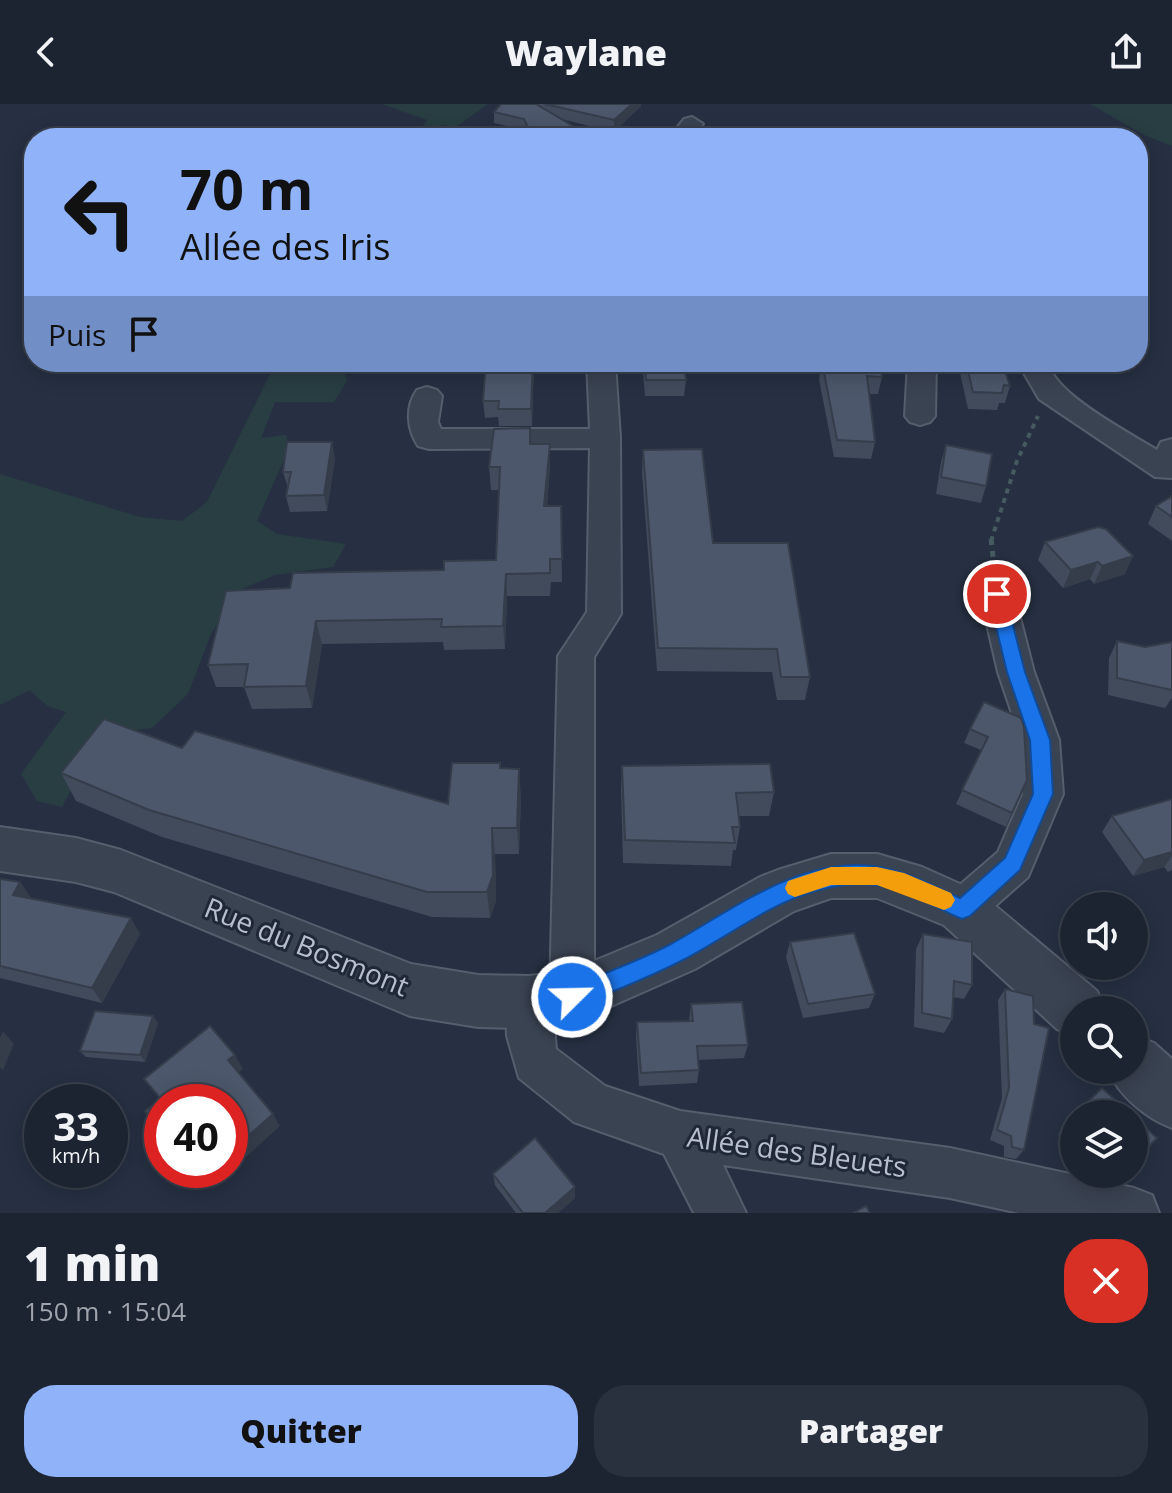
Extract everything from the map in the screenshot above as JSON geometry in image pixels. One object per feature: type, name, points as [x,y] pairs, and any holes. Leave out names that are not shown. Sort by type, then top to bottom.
[{"type":"street","name":"Allée des Bleuets","points":[[602,372],[605,438],[604,614],[576,656],[550,1000],[530,1036],[536,1062],[591,1105],[680,1135],[950,1173],[1134,1213]]},
{"type":"street","points":[[920,416],[922,372]]},
{"type":"street","points":[[1038,372],[1170,465]]},
{"type":"street","points":[[427,396],[423,422],[429,439],[605,438]]},
{"type":"street","points":[[962,909],[1013,864],[1043,794],[1040,740],[1016,672],[997,594]]},
{"type":"street","name":"Rue du Bosmont","points":[[0,849],[76,860],[121,872],[410,990],[478,1001],[550,1000],[676,952],[778,893],[831,876],[877,876],[904,883],[962,909],[1062,996]]},
{"type":"street","points":[[1148,1076],[1172,1099]]},
{"type":"street","points":[[680,1135],[721,1213]]},
{"type":"path","points":[[997,594],[991,540],[1017,461],[1037,372]]},
{"type":"green space","points":[[382,104],[488,104],[456,127],[423,125],[427,120]]},
{"type":"green space","points":[[1090,104],[1172,104],[1172,146],[1148,137],[1148,128],[1132,128]]},
{"type":"green space","points":[[271,372],[344,372],[347,381],[334,402],[275,402],[261,438],[286,435],[289,448],[257,521],[277,534],[346,544],[333,567],[275,575],[239,590],[211,634],[188,694],[152,728],[113,733],[89,756],[62,807],[37,801],[21,774],[66,712],[47,706],[30,690],[0,705],[0,474],[140,517],[182,521],[207,502]]},
{"type":"building","points":[[501,104],[536,104],[576,128],[528,128],[524,119],[494,112]]},
{"type":"building","points":[[545,104],[632,104],[614,120]]},
{"type":"building","points":[[485,372],[533,372],[531,409],[498,409],[499,401],[483,401]]},
{"type":"building","points":[[645,372],[685,372],[686,380],[646,380]]},
{"type":"building","points":[[824,372],[881,372],[882,377],[867,376],[875,442],[837,440]]},
{"type":"building","points":[[968,372],[1005,372],[1010,386],[1004,385],[1002,393],[973,392]]},
{"type":"building","points":[[530,428],[530,444],[550,444],[544,506],[561,506],[562,559],[550,559],[550,573],[506,574],[503,626],[441,627],[442,619],[316,621],[306,686],[244,687],[248,664],[208,665],[226,591],[290,588],[293,573],[444,570],[444,561],[496,560],[500,467],[489,467],[494,429]]},
{"type":"building","points":[[287,442],[332,442],[324,495],[286,496],[291,472],[283,472]]},
{"type":"building","points":[[946,445],[992,454],[986,486],[941,477]]},
{"type":"building","points":[[702,449],[713,543],[788,543],[810,677],[781,677],[777,649],[658,648],[643,450]]},
{"type":"building","points":[[1172,496],[1172,517],[1156,506]]},
{"type":"building","points":[[1098,527],[1106,529],[1133,556],[1102,566],[1098,562],[1071,570],[1045,542]]},
{"type":"building","points":[[1117,641],[1145,647],[1172,642],[1172,690],[1117,678]]},
{"type":"building","points":[[984,702],[1021,718],[1024,727],[1027,780],[1012,813],[962,790],[988,737],[970,729]]},
{"type":"building","points":[[104,719],[182,748],[195,731],[448,804],[452,763],[500,763],[500,768],[519,769],[517,828],[492,828],[493,875],[487,892],[427,892],[149,810],[61,773]]},
{"type":"building","points":[[770,764],[774,792],[736,793],[740,827],[732,827],[735,843],[625,840],[622,766]]},
{"type":"building","points":[[1172,799],[1172,852],[1144,860],[1112,816]]},
{"type":"building","points":[[0,879],[20,882],[13,895],[131,918],[92,988],[0,966]]},
{"type":"building","points":[[854,933],[875,994],[808,1004],[790,942]]},
{"type":"building","points":[[923,934],[972,942],[972,985],[954,981],[952,1019],[922,1013]]},
{"type":"building","points":[[1005,989],[1033,996],[1034,1024],[1049,1028],[1024,1150],[1012,1147],[1011,1136],[997,1130],[1009,1088]]},
{"type":"building","points":[[742,1002],[748,1045],[697,1046],[699,1070],[641,1073],[637,1022],[693,1021],[691,1004]]},
{"type":"building","points":[[95,1011],[153,1016],[140,1055],[80,1051]]},
{"type":"building","points":[[210,1026],[235,1055],[228,1060],[248,1084],[148,1084],[144,1079]]},
{"type":"building","points":[[248,1084],[273,1114],[248,1136]]},
{"type":"building","points":[[1102,1088],[1115,1100],[1090,1100]]},
{"type":"building","points":[[1148,1130],[1157,1138],[1148,1148]]},
{"type":"building","points":[[535,1138],[575,1187],[545,1213],[523,1213],[493,1174]]},
{"type":"building","points":[[866,1206],[870,1213],[853,1213]]},
{"type":"slow traffic","points":[[795,888],[831,876],[877,876],[904,883],[944,900]]},
{"type":"route","points":[[572,997],[676,952],[778,893],[831,876],[877,876],[904,883],[962,909],[1013,864],[1043,794],[1040,740],[1016,672],[997,594]]}]
